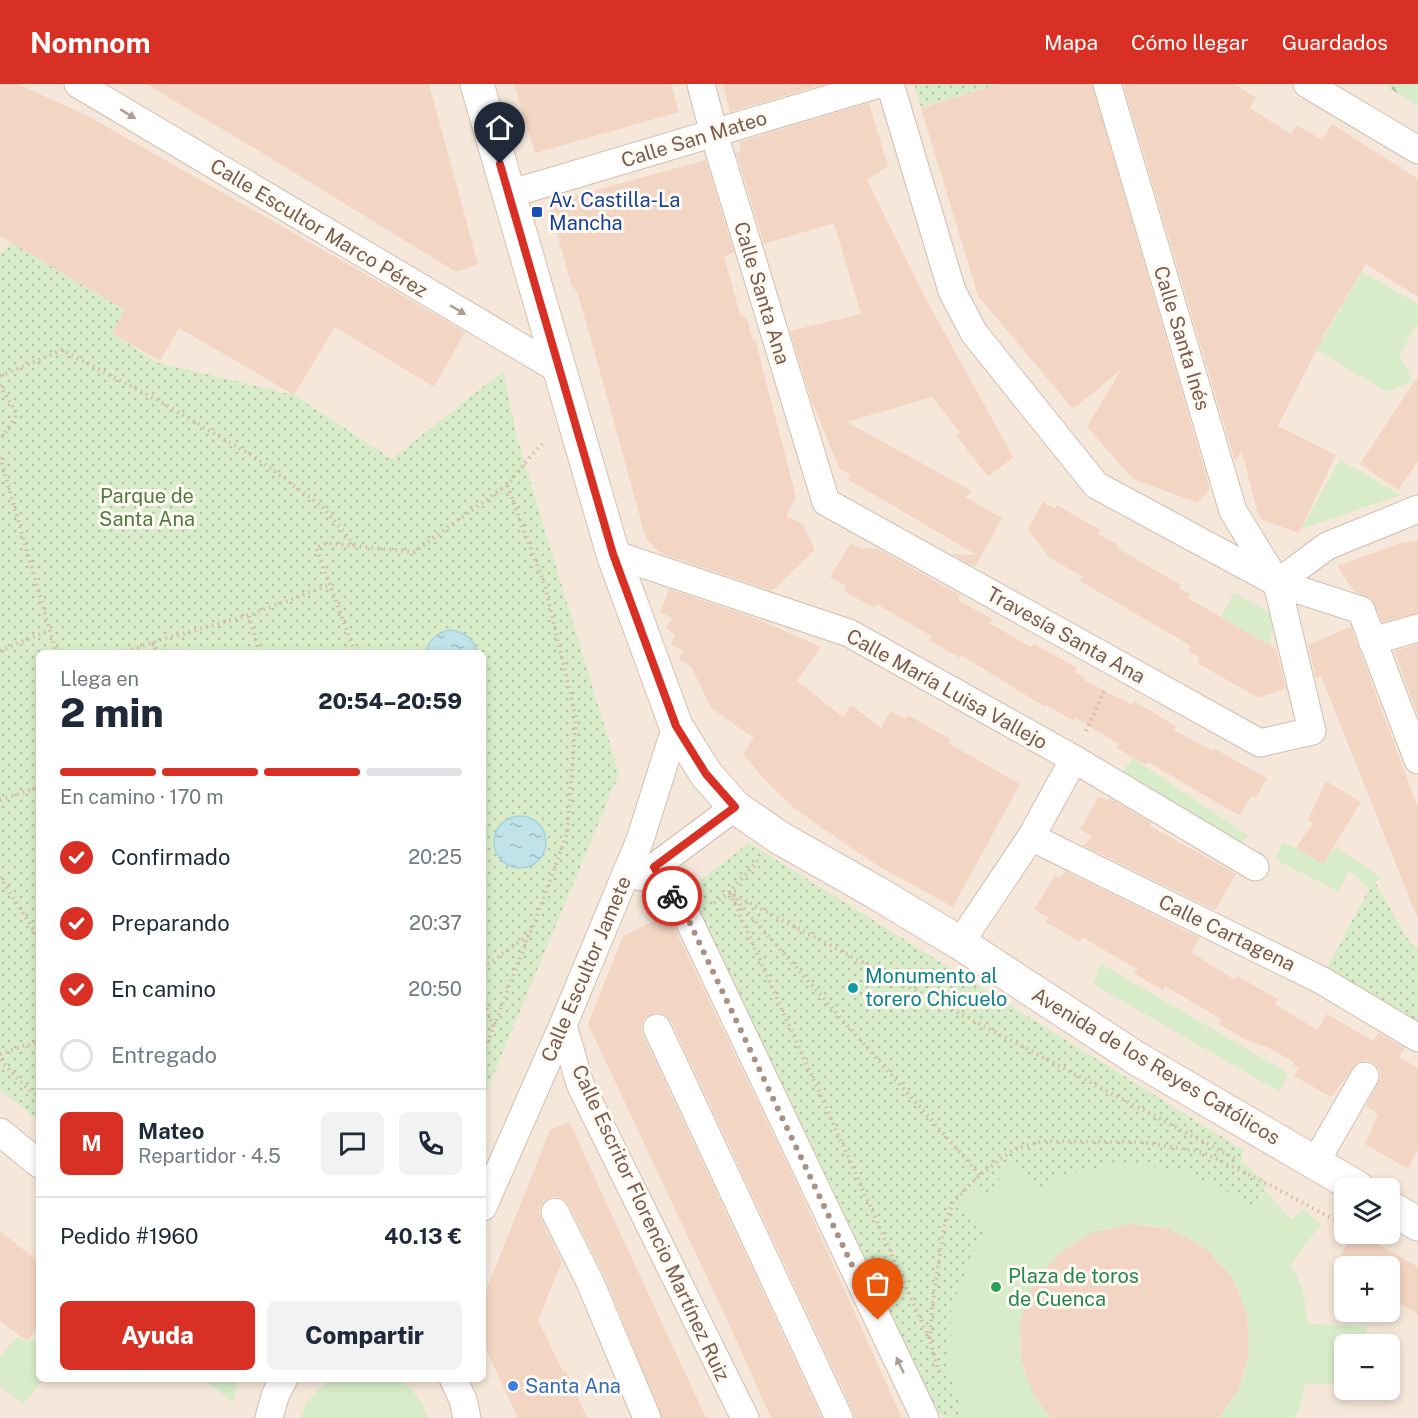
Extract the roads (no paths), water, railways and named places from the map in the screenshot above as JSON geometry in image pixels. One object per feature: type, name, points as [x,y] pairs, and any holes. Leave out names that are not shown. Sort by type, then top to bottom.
[{"type":"main road","name":"Avenida de los Reyes Católicos","points":[[477,84],[613,554],[676,726],[706,774],[735,807],[780,838],[878,893],[1136,1058],[1341,1178]]},
{"type":"street","name":"Calle Escultor Marco Pérez","points":[[78,84],[561,371]]},
{"type":"street","name":"Calle Santa Ana","points":[[701,84],[714,134],[826,502]]},
{"type":"street","name":"Calle San Mateo","points":[[509,194],[879,84]]},
{"type":"street","points":[[890,84],[952,291],[974,333],[1096,485],[1277,583],[1361,610],[1418,758]]},
{"type":"street","name":"Calle Santa Inés","points":[[1107,84],[1233,511],[1277,583],[1312,731]]},
{"type":"street","points":[[1307,84],[1418,150]]},
{"type":"street","name":"Travesía Santa Ana","points":[[826,502],[1260,743],[1312,731]]},
{"type":"street","points":[[1277,583],[1327,546],[1418,509]]},
{"type":"street","name":"Calle María Luisa Vallejo","points":[[613,554],[849,633],[1074,759],[1255,867]]},
{"type":"street","points":[[1372,641],[1418,628]]},
{"type":"street","name":"Calle Escultor Jamete","points":[[486,1201],[640,840],[676,726]]},
{"type":"street","points":[[960,944],[1031,837],[1074,759]]},
{"type":"street","points":[[616,896],[735,807]]},
{"type":"street","name":"Calle Cartagena","points":[[1031,837],[1321,980],[1418,1038]]},
{"type":"street","points":[[654,867],[689,921],[924,1418]]},
{"type":"street","name":"Calle Escritor Florencio Martínez Ruiz","points":[[563,1025],[580,1084],[744,1418]]},
{"type":"street","points":[[657,1028],[839,1418]]},
{"type":"street","points":[[1315,1163],[1365,1076]]},
{"type":"street","points":[[0,1132],[36,1162]]},
{"type":"street","points":[[555,1212],[590,1282],[647,1418]]},
{"type":"street","points":[[455,1382],[467,1418]]},
{"type":"water","points":[[450,630],[460,632],[468,636],[476,650],[427,650],[435,637]]},
{"type":"water","points":[[520,816],[530,818],[538,824],[544,832],[546,842],[544,852],[538,860],[530,866],[520,868],[510,866],[502,860],[496,852],[494,842],[496,832],[502,824],[510,818]]},
{"type":"place","name":"Av. Castilla-La Mancha","points":[[537,212]]},
{"type":"place","name":"Monumento al torero Chicuelo","points":[[853,988]]},
{"type":"place","name":"Plaza de toros de Cuenca","points":[[996,1287]]},
{"type":"place","name":"Santa Ana","points":[[513,1386]]},
{"type":"park label","name":"Parque de Santa Ana","points":[[147,508]]}]
